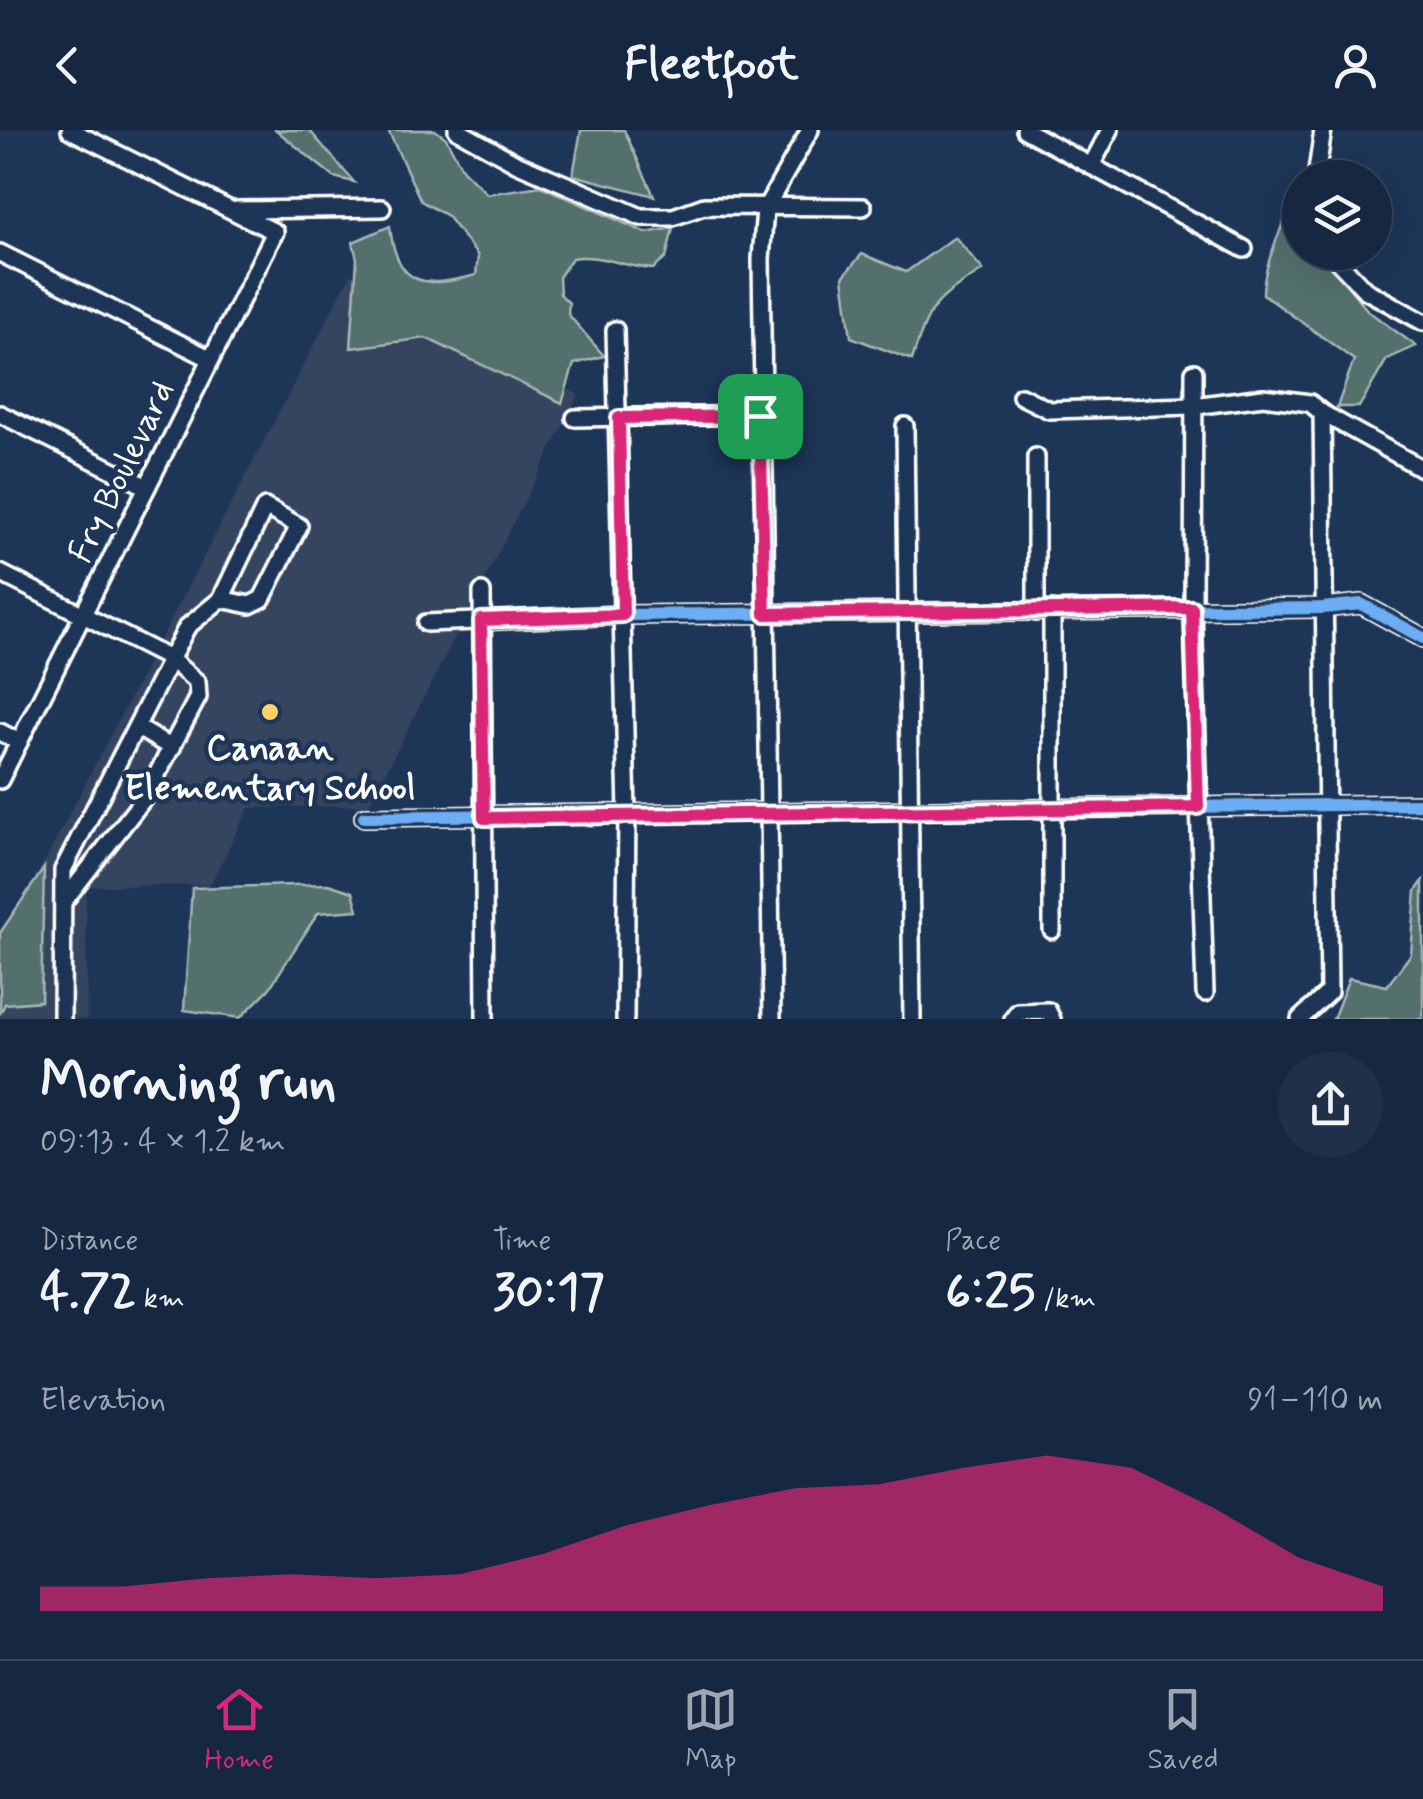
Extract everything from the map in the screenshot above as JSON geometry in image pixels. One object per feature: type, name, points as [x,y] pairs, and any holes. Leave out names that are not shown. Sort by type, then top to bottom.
[{"type":"street","points":[[70,130],[232,210],[382,208]]},
{"type":"street","points":[[457,130],[516,162],[641,217],[673,217],[704,206],[863,207]]},
{"type":"street","points":[[772,1019],[760,416],[765,209],[810,130]]},
{"type":"street","points":[[1025,130],[1244,249]]},
{"type":"street","points":[[1092,166],[1110,130]]},
{"type":"street","points":[[1319,160],[1323,130]]},
{"type":"street","name":"Fry Boulevard","points":[[0,780],[275,232],[232,210]]},
{"type":"street","points":[[0,253],[211,359]]},
{"type":"street","points":[[1346,270],[1365,290],[1423,322]]},
{"type":"street","points":[[615,330],[627,813],[624,1019]]},
{"type":"street","points":[[1194,372],[1192,608],[1205,993]]},
{"type":"street","points":[[1021,396],[1050,410],[1194,406],[1263,397],[1316,408],[1423,469]]},
{"type":"street","points":[[1302,1018],[1329,992],[1316,408]]},
{"type":"street","points":[[0,414],[147,487]]},
{"type":"street","points":[[575,418],[760,416]]},
{"type":"street","points":[[905,426],[912,1019]]},
{"type":"street","points":[[1036,457],[1054,808],[1052,930]]},
{"type":"street","points":[[62,1019],[63,870],[170,659],[192,620],[221,599],[266,508],[299,526],[262,599],[250,606],[221,599]]},
{"type":"street","points":[[0,573],[170,659],[198,682],[198,697],[172,748],[124,827],[64,901]]},
{"type":"street","points":[[482,592],[484,1019]]},
{"type":"street","points":[[426,623],[623,615],[1323,608],[1361,604],[1423,638]]},
{"type":"street","points":[[138,728],[172,748]]},
{"type":"street","points":[[0,732],[19,742]]},
{"type":"street","points":[[364,818],[1423,804]]},
{"type":"street","points":[[1013,1019],[1018,1012],[1035,1010],[1048,1011],[1052,1019]]},
{"type":"shaded area","name":"Canaan Elementary School","points":[[351,274],[579,395],[369,805],[249,808],[210,885],[86,886],[87,1019],[0,1019],[0,947]]},
{"type":"green space","points":[[276,130],[309,130],[354,182],[334,177]]},
{"type":"green space","points":[[388,130],[435,130],[446,138],[463,170],[487,194],[541,186],[646,233],[673,228],[666,258],[653,269],[581,257],[572,258],[559,277],[560,294],[569,303],[568,314],[604,356],[574,364],[562,403],[426,338],[351,348],[357,259],[353,242],[390,226],[399,261],[415,278],[441,282],[476,275],[478,256],[447,216],[421,201]]},
{"type":"green space","points":[[581,130],[624,130],[654,196],[573,175]]},
{"type":"green space","points":[[1282,226],[1282,270],[1335,270],[1368,311],[1416,346],[1387,359],[1359,407],[1337,407],[1354,360],[1263,294]]},
{"type":"green space","points":[[955,237],[983,270],[936,306],[912,360],[851,337],[843,277],[862,254],[906,272]]},
{"type":"green space","points":[[44,868],[41,1001],[5,1004],[0,1014],[0,933]]},
{"type":"green space","points":[[1423,881],[1423,1019],[1333,1019],[1349,978],[1387,986],[1411,954],[1416,891]]},
{"type":"green space","points":[[328,884],[353,892],[358,910],[318,913],[269,989],[240,1018],[184,1010],[192,888]]},
{"type":"cycle path","points":[[481,621],[623,615],[1323,608],[1361,604],[1423,638]]},
{"type":"cycle path","points":[[364,817],[1423,804]]},
{"type":"place","name":"Canaan Elementary School","points":[[270,712]]},
{"type":"route","points":[[760,416],[765,614],[1192,608],[1198,807],[484,818],[481,620],[623,615],[619,418],[760,416]]}]
